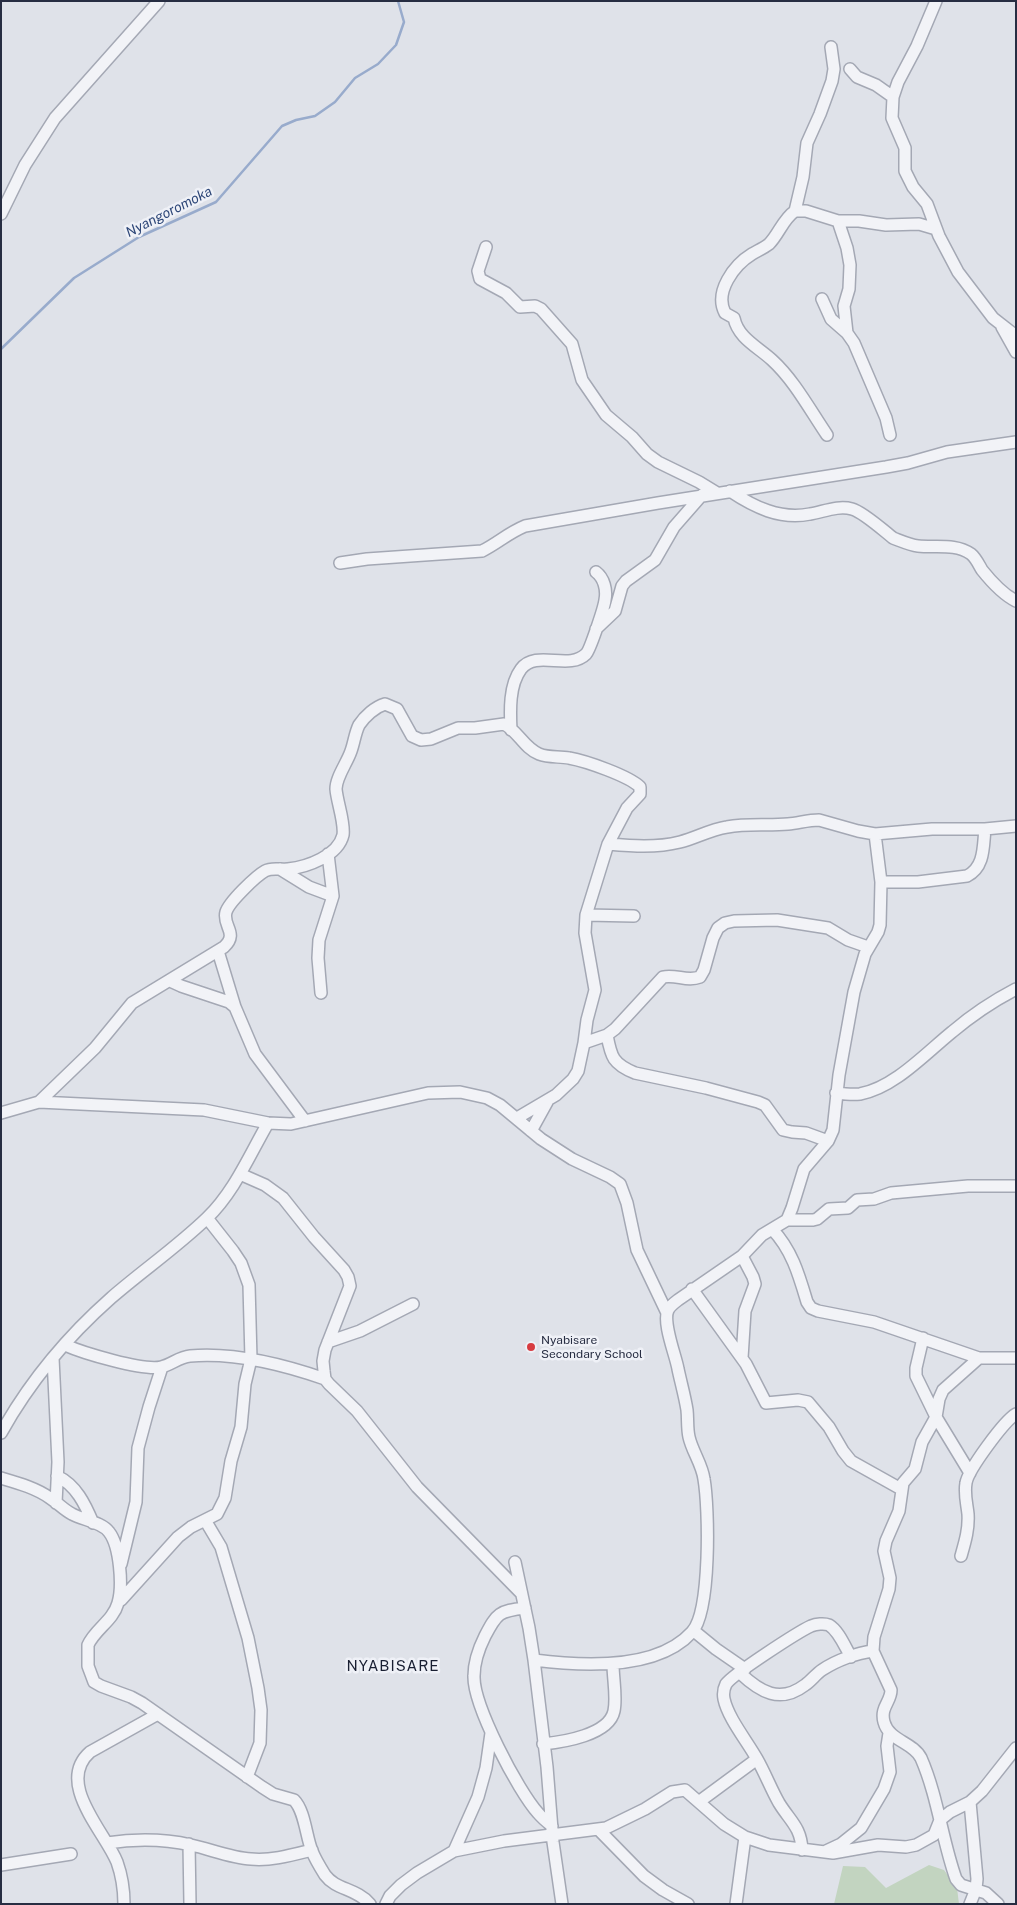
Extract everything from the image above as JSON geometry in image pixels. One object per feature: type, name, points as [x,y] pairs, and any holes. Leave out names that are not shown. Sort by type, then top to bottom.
[{"type":"street","points":[[1,214],[25,165],[55,118],[159,1]]},
{"type":"street","points":[[936,1],[917,46],[898,82],[893,96],[892,118],[905,148],[905,171],[913,187],[927,204],[936,229],[958,272],[993,318],[1016,336]]},
{"type":"street","points":[[827,434],[796,388],[778,367],[743,336],[734,318],[725,313],[722,301],[725,285],[730,276],[742,262],[768,245],[784,221],[795,211],[803,177],[806,143],[820,114],[832,81],[834,69],[830,47]]},
{"type":"street","points":[[850,69],[857,77],[876,85],[893,96]]},
{"type":"street","points":[[795,211],[806,211],[838,221],[859,221],[886,225],[919,224],[936,229]]},
{"type":"street","points":[[838,221],[847,248],[850,265],[850,289],[844,306],[847,333]]},
{"type":"street","points":[[486,247],[478,271],[480,279],[506,293],[520,307],[536,306],[541,309],[572,344],[584,385],[606,415],[658,462],[717,493]]},
{"type":"street","points":[[822,299],[831,319],[847,333],[858,351],[886,418],[890,435]]},
{"type":"street","points":[[1001,325],[1016,352]]},
{"type":"street","points":[[340,563],[367,559],[482,551],[491,547],[505,535],[525,526],[702,495],[879,468],[908,463],[946,452],[1016,442]]},
{"type":"street","points":[[730,491],[768,512],[788,515],[807,515],[839,508],[850,508],[860,512],[893,538],[916,546],[943,546],[964,551],[972,555],[984,572],[1008,597],[1016,601]]},
{"type":"street","points":[[596,629],[615,611],[622,586],[655,560],[674,527],[702,495]]},
{"type":"street","points":[[511,730],[510,710],[517,676],[521,668],[533,661],[578,659],[588,652],[606,596],[604,582],[596,572]]},
{"type":"street","points":[[39,1102],[95,1048],[132,1003],[228,943],[230,938],[226,915],[228,906],[266,870],[292,868],[315,862],[328,854],[338,844],[343,834],[336,790],[338,781],[351,752],[357,729],[375,709],[385,704],[392,706],[400,712],[412,736],[421,740],[464,727],[475,728],[501,723],[508,726],[523,743],[536,752],[547,756],[570,758],[598,767],[633,781],[640,787],[640,794],[627,808],[608,844],[586,915],[586,940],[595,990],[576,1075],[547,1102],[517,1118]]},
{"type":"street","points":[[608,844],[642,847],[662,845],[687,840],[712,830],[729,826],[788,824],[812,820],[819,820],[875,834],[932,829],[985,829],[1016,826]]},
{"type":"street","points":[[881,882],[918,882],[968,876],[980,864],[985,829]]},
{"type":"street","points":[[787,1220],[804,1169],[828,1141],[833,1130],[836,1093],[854,992],[868,946],[874,939],[880,925],[881,882],[875,834]]},
{"type":"street","points":[[321,994],[318,958],[319,940],[333,896],[328,854]]},
{"type":"street","points":[[280,869],[309,887],[333,896]]},
{"type":"street","points":[[586,915],[634,916]]},
{"type":"street","points":[[584,1044],[607,1035],[621,1023],[661,978],[669,976],[693,979],[703,975],[712,938],[718,928],[725,923],[743,920],[777,920],[820,926],[828,928],[848,940],[868,946]]},
{"type":"street","points":[[218,951],[235,1007],[255,1054],[305,1121]]},
{"type":"street","points":[[170,981],[228,1002],[235,1007]]},
{"type":"street","points":[[836,1093],[861,1093],[894,1078],[912,1067],[976,1012],[1016,989]]},
{"type":"street","points":[[607,1035],[610,1054],[618,1065],[626,1069],[635,1073],[706,1088],[758,1102],[765,1105],[783,1130],[806,1133],[828,1141]]},
{"type":"street","points":[[1,1113],[39,1102],[204,1110],[268,1123],[291,1124],[428,1093],[472,1094],[487,1098],[500,1105],[531,1131],[572,1159],[610,1177],[620,1184],[627,1203],[637,1250],[667,1313],[669,1332],[685,1402],[689,1436],[704,1478],[706,1570],[700,1615],[694,1630],[682,1642],[644,1658],[613,1664],[582,1665],[534,1660]]},
{"type":"street","points":[[531,1131],[547,1102]]},
{"type":"street","points":[[1,1433],[8,1420],[65,1344],[109,1300],[207,1218],[227,1194],[240,1174],[268,1123]]},
{"type":"street","points":[[240,1174],[265,1185],[283,1198],[319,1244],[344,1270],[348,1278],[350,1286],[328,1342],[323,1361],[325,1379]]},
{"type":"street","points":[[667,1313],[671,1306],[692,1289],[742,1256],[755,1242],[787,1220],[817,1219],[829,1209],[848,1208],[857,1200],[874,1199],[891,1193],[968,1186],[1016,1186]]},
{"type":"street","points":[[207,1218],[233,1251],[247,1276],[249,1285],[251,1359],[245,1384],[241,1427],[231,1461],[225,1498],[217,1514],[191,1527],[178,1537],[118,1604],[110,1620],[88,1644],[86,1653],[91,1675],[94,1682],[131,1697],[273,1794],[296,1802],[312,1850],[318,1863],[331,1881],[355,1891],[370,1904]]},
{"type":"street","points":[[772,1229],[793,1259],[807,1302],[811,1308],[874,1322],[979,1358],[1016,1358]]},
{"type":"street","points":[[742,1256],[755,1281],[745,1311],[742,1358]]},
{"type":"street","points":[[692,1289],[742,1358],[755,1379],[766,1403],[798,1400],[808,1402],[830,1427],[843,1451],[851,1461],[901,1489]]},
{"type":"street","points":[[328,1342],[360,1331],[413,1304]]},
{"type":"street","points":[[923,1338],[916,1376],[936,1417],[970,1473]]},
{"type":"street","points":[[65,1344],[99,1357],[144,1366],[162,1367],[188,1356],[251,1359],[290,1367],[325,1379],[362,1418],[417,1487],[521,1594]]},
{"type":"street","points":[[53,1358],[58,1462],[56,1503]]},
{"type":"street","points":[[979,1358],[943,1390],[939,1399],[936,1417],[922,1442],[915,1469],[903,1483],[899,1512],[884,1550],[890,1578],[889,1589],[874,1637],[873,1651],[891,1690],[891,1695],[882,1712],[884,1725],[889,1733],[918,1754],[931,1786],[957,1881],[961,1885],[986,1893],[998,1904]]},
{"type":"street","points":[[120,1568],[136,1502],[138,1448],[162,1367]]},
{"type":"street","points":[[961,1556],[968,1526],[966,1481],[999,1432],[1016,1414]]},
{"type":"street","points":[[57,1476],[70,1484],[82,1499],[93,1523]]},
{"type":"street","points":[[1,1478],[36,1490],[73,1515],[103,1527],[110,1533],[114,1543],[122,1582],[118,1604]]},
{"type":"street","points":[[205,1520],[222,1550],[248,1638],[258,1688],[261,1710],[260,1743],[247,1777]]},
{"type":"street","points":[[515,1562],[534,1660],[562,1904]]},
{"type":"street","points":[[525,1608],[502,1612],[494,1619],[477,1657],[474,1677],[476,1693],[491,1733],[527,1798],[552,1830]]},
{"type":"street","points":[[802,1850],[800,1834],[797,1828],[780,1804],[729,1711],[724,1700],[726,1686],[743,1671],[796,1634],[813,1625],[829,1626],[836,1632],[850,1657]]},
{"type":"street","points":[[694,1630],[743,1671],[758,1688],[779,1695],[789,1694],[804,1685],[823,1669],[850,1657],[873,1651]]},
{"type":"street","points":[[543,1744],[582,1737],[596,1730],[611,1717],[614,1711],[613,1664]]},
{"type":"street","points":[[124,1904],[123,1881],[117,1862],[90,1816],[80,1794],[79,1767],[82,1759],[103,1744],[158,1714]]},
{"type":"street","points":[[454,1851],[478,1797],[486,1768],[491,1733]]},
{"type":"street","points":[[824,1852],[852,1836],[861,1828],[873,1810],[889,1780],[887,1746],[889,1733]]},
{"type":"street","points":[[386,1904],[390,1896],[401,1885],[454,1851],[552,1830],[598,1829],[621,1822],[645,1810],[672,1792],[685,1790],[700,1801],[724,1824],[745,1837],[769,1845],[842,1853],[878,1845],[906,1847],[916,1845],[934,1835],[940,1820],[950,1812],[970,1802],[992,1779],[1016,1748]]},
{"type":"street","points":[[700,1801],[757,1759]]},
{"type":"street","points":[[970,1802],[974,1833],[976,1889],[970,1904]]},
{"type":"street","points":[[598,1829],[644,1876],[662,1890],[688,1904]]},
{"type":"street","points":[[736,1904],[745,1837]]},
{"type":"street","points":[[107,1844],[122,1841],[151,1841],[189,1844],[250,1859],[271,1858],[312,1850]]},
{"type":"street","points":[[189,1844],[190,1904]]},
{"type":"street","points":[[1,1864],[71,1854]]},
{"type":"green space","points":[[929,1865],[944,1870],[957,1888],[959,1904],[834,1904],[843,1866],[865,1867],[886,1888]]},
{"type":"waterway","name":"Nyangoromoka","points":[[1,349],[74,278],[139,237],[216,202],[282,126],[296,120],[315,116],[335,102],[355,78],[378,64],[396,45],[404,22],[398,1]]},
{"type":"place","name":"Nyabisare Secondary School","points":[[531,1347]]},
{"type":"district","name":"NYABISARE","points":[[393,1666]]}]
